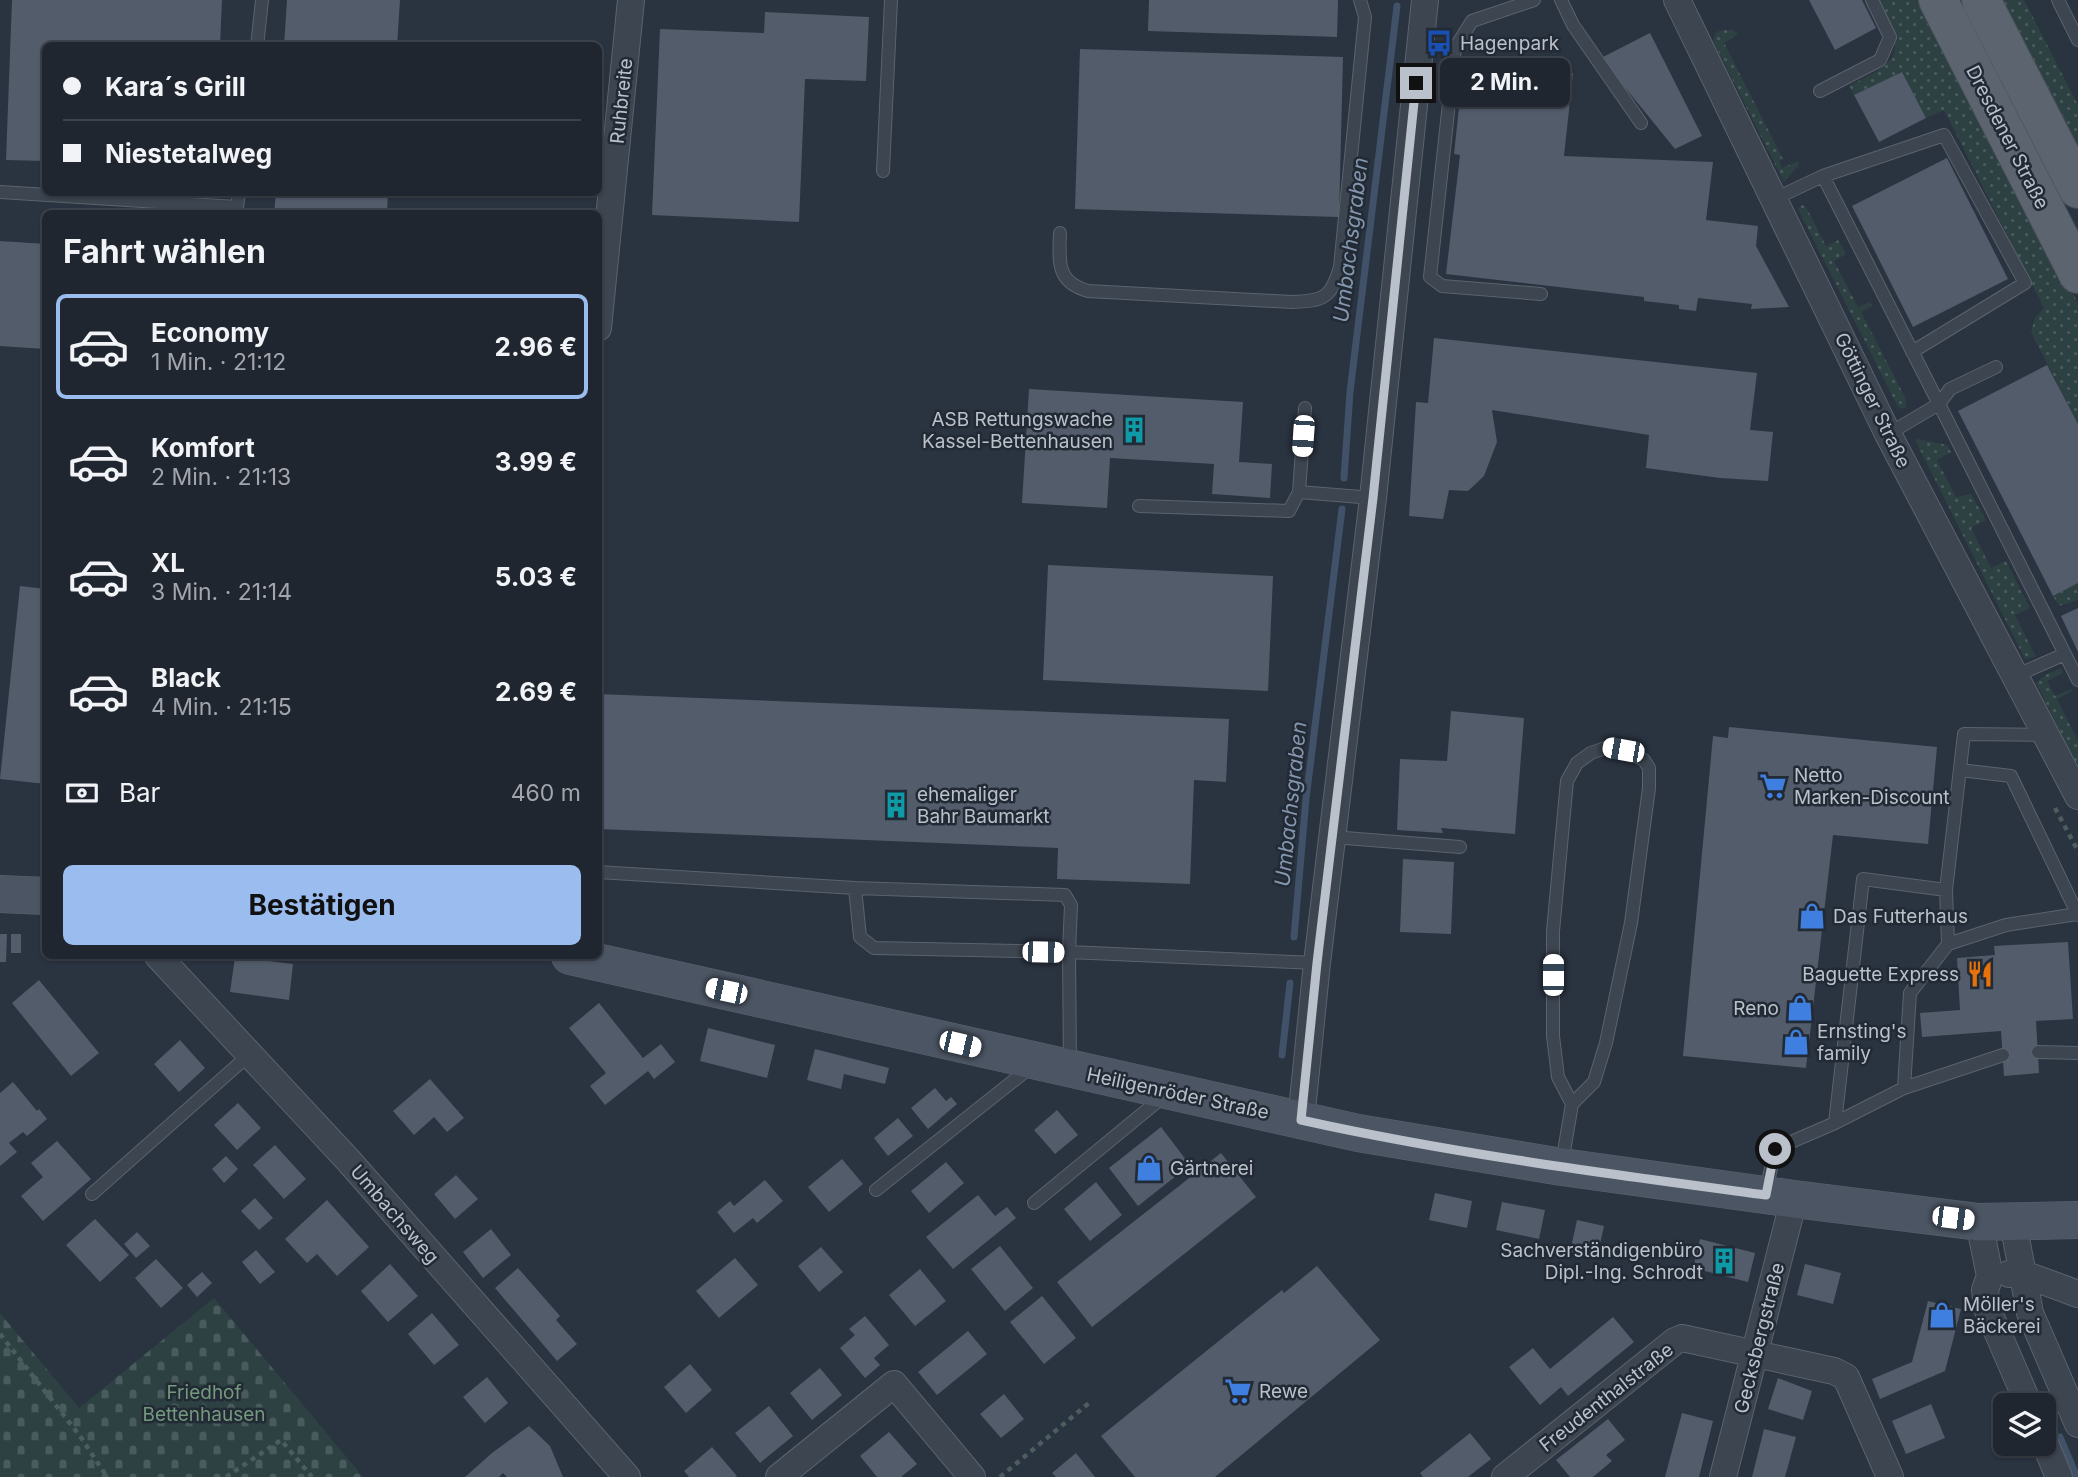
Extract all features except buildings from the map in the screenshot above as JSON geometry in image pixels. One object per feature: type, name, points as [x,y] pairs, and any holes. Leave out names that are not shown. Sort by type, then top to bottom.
[{"type":"main road","name":"Dresdener Straße","points":[[1938,0],[2078,274]]},
{"type":"main road","name":"Dresdener Straße","points":[[1981,0],[2078,189]]},
{"type":"street","name":"Ruhbreite","points":[[602,288],[631,0]]},
{"type":"street","points":[[1301,1120],[1317,963],[1373,498],[1425,0]]},
{"type":"street","name":"Göttinger Straße","points":[[1677,0],[1888,434],[2078,796]]},
{"type":"street","points":[[0,894],[42,896]]},
{"type":"street","name":"Umbachsweg","points":[[161,959],[348,1160],[627,1477]]},
{"type":"street","name":"Heiligenröder Straße","points":[[583,959],[1358,1133],[1562,1167],[1780,1197],[1996,1222],[2078,1220]]},
{"type":"street","name":"Gecksbergstraße","points":[[1723,1477],[1756,1354],[1780,1197]]},
{"type":"street","points":[[1996,1222],[2021,1273],[2030,1313],[2078,1424]]},
{"type":"street","points":[[1996,1222],[1990,1276],[1985,1290],[1987,1308],[2024,1393]]},
{"type":"street","points":[[1990,1276],[2021,1273],[2078,1294]]},
{"type":"street","name":"Freudenthalstraße","points":[[1505,1477],[1682,1338],[1834,1371],[1846,1377],[1891,1477]]},
{"type":"street","points":[[779,1477],[894,1384],[972,1477]]},
{"type":"street","points":[[2050,1456],[2059,1477]]},
{"type":"lane","points":[[257,42],[262,0]]},
{"type":"lane","points":[[883,171],[891,0]]},
{"type":"lane","points":[[1059,233],[1061,272],[1069,282],[1088,291],[1292,302],[1325,297],[1334,286],[1340,267],[1365,17],[1360,0]]},
{"type":"lane","points":[[1534,0],[1472,21],[1455,48],[1430,277],[1442,286],[1541,294]]},
{"type":"lane","points":[[1561,0],[1573,25],[1641,124]]},
{"type":"lane","points":[[1820,91],[1880,60],[1890,37],[1872,0]]},
{"type":"lane","points":[[2058,0],[2078,40]]},
{"type":"lane","points":[[1774,199],[1823,176],[1944,135],[2025,283],[1912,352]]},
{"type":"lane","points":[[1823,176],[2078,680]]},
{"type":"lane","points":[[0,192],[42,195]]},
{"type":"lane","points":[[63,196],[237,207],[238,196]]},
{"type":"lane","points":[[1888,434],[1939,404],[1951,389],[1996,367]]},
{"type":"lane","points":[[1139,506],[1289,511],[1299,492],[1305,408]]},
{"type":"lane","points":[[1299,492],[1373,498]]},
{"type":"lane","points":[[2015,676],[2065,654]]},
{"type":"lane","points":[[1948,944],[1946,890],[1964,734],[2045,735]]},
{"type":"lane","points":[[1562,1167],[1572,1104],[1594,1082],[1606,1043],[1631,923],[1649,788],[1649,768],[1644,760],[1623,750],[1608,747],[1591,753],[1577,763],[1567,782],[1564,809],[1553,931],[1553,1036],[1558,1077],[1572,1104]]},
{"type":"lane","points":[[1904,1088],[1910,993],[1948,944],[2006,925],[2078,914],[2011,776],[1960,770]]},
{"type":"lane","points":[[1332,837],[1460,847]]},
{"type":"lane","points":[[602,872],[855,888],[1065,895],[1071,905],[1069,952],[1054,1065],[876,1190]]},
{"type":"lane","points":[[1835,1123],[1863,879],[1946,890]]},
{"type":"lane","points":[[855,888],[860,937],[874,948],[1069,952],[1317,963]]},
{"type":"lane","points":[[2038,1052],[2078,1053]]},
{"type":"lane","points":[[92,1194],[250,1055]]},
{"type":"lane","points":[[1780,1197],[1775,1149],[1835,1123],[1904,1088],[2003,1055]]},
{"type":"lane","points":[[1034,1203],[1170,1091]]},
{"type":"path","points":[[0,1334],[80,1436],[107,1477]]},
{"type":"path","points":[[1000,1477],[1089,1403]]},
{"type":"path","points":[[226,1477],[281,1440],[312,1477]]},
{"type":"green space","points":[[1878,0],[1923,0],[2078,303],[2078,424],[2031,332],[2035,318],[2044,308],[1944,110],[1926,118],[1902,72],[1854,95],[1849,86],[1880,69],[1894,53],[1892,32]]},
{"type":"green space","points":[[1998,0],[2024,0],[2078,105],[2078,156]]},
{"type":"green space","points":[[1733,30],[1738,34],[1724,43],[1783,159],[1779,161],[1782,168],[1799,161],[1784,182],[1713,41],[1716,32]]},
{"type":"green space","points":[[1802,205],[1806,207],[1826,246],[1838,240],[1846,254],[1834,261],[1858,307],[1870,302],[1872,306],[1861,312],[1906,399],[1906,407],[1898,407],[1798,209]]},
{"type":"green space","points":[[1915,440],[1947,445],[1951,452],[1937,460],[1956,497],[1971,494],[1986,520],[1971,528],[1991,568],[2006,561],[2030,608],[2015,615],[2036,657],[2025,659]]},
{"type":"green space","points":[[2078,583],[2078,600],[2059,606],[2053,596]]},
{"type":"green space","points":[[2061,668],[2063,673],[2047,681],[2055,696],[2071,689],[2072,691],[2057,699],[2078,741],[2078,767],[2036,683],[2045,675]]},
{"type":"green space","name":"Friedhof Bettenhausen","points":[[214,1298],[363,1477],[0,1477],[0,1313],[79,1408]]},
{"type":"waterway","name":"Umbachsgraben","points":[[1344,478],[1350,392],[1397,6]]},
{"type":"waterway","name":"Umbachsgraben","points":[[1294,937],[1306,799],[1342,509]]},
{"type":"waterway","name":"Umbachsgraben","points":[[1282,1055],[1290,983]]},
{"type":"waterway","name":"Umbachsgraben","points":[[2060,1437],[2077,1477]]},
{"type":"place","name":"Hagenpark","points":[[1439,43]]},
{"type":"place","name":"ASB Rettungswache Kassel-Bettenhausen","points":[[1134,430]]},
{"type":"place","name":"Netto Marken-Discount","points":[[1773,786]]},
{"type":"place","name":"ehemaliger Bahr Baumarkt","points":[[896,805]]},
{"type":"place","name":"Das Futterhaus","points":[[1812,916]]},
{"type":"place","name":"Baguette Express","points":[[1980,974]]},
{"type":"place","name":"Reno","points":[[1800,1008]]},
{"type":"place","name":"Ernsting's family","points":[[1796,1042]]},
{"type":"place","name":"Gärtnerei","points":[[1149,1168]]},
{"type":"place","name":"Sachverständigenbüro Dipl.-Ing. Schrodt","points":[[1724,1261]]},
{"type":"place","name":"Möller's Bäckerei","points":[[1942,1315]]},
{"type":"place","name":"Rewe","points":[[1238,1391]]},
{"type":"route","points":[[1416,83],[1373,498],[1317,963],[1301,1120],[1358,1133],[1562,1167],[1766,1195],[1775,1149]]}]
